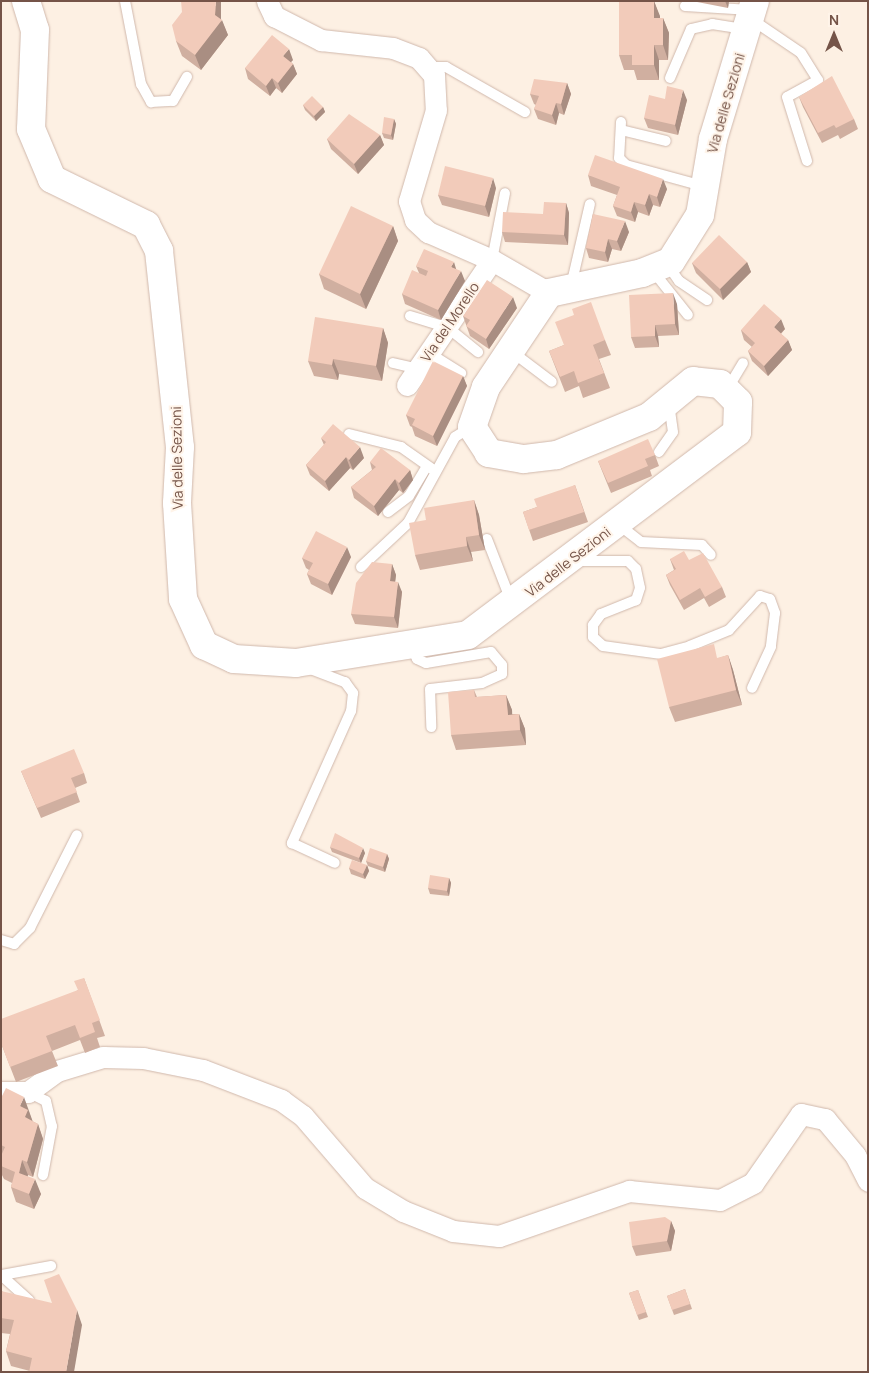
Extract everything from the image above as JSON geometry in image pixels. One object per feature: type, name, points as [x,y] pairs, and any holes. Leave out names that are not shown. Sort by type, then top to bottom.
[{"type":"street","points":[[266,1],[274,16],[293,28],[321,40],[393,48],[420,58],[434,75],[436,110],[409,201],[415,220],[428,232],[559,291]]},
{"type":"street","name":"Via delle Sezioni","points":[[29,2],[35,30],[30,129],[52,179],[146,225],[159,251],[179,437],[177,503],[183,599],[204,645],[234,659],[296,663],[412,646],[468,635],[513,605],[581,545],[618,524],[737,432],[738,402],[727,390]]},
{"type":"street","name":"Via delle Sezioni","points":[[659,266],[700,215],[713,139],[751,15]]},
{"type":"street","name":"Via del Morello","points":[[418,369],[492,260]]},
{"type":"street","points":[[659,266],[559,291],[510,350],[486,387],[472,427],[489,453],[523,459],[557,455],[649,417],[693,381],[720,384],[727,390]]},
{"type":"street","points":[[1,1092],[28,1092],[57,1072],[103,1057],[143,1058],[203,1070],[281,1100],[303,1116],[365,1188],[403,1211],[453,1231],[499,1236],[629,1191],[720,1200],[753,1184],[802,1114],[825,1119],[855,1154],[868,1181]]},
{"type":"lane","points":[[125,1],[142,84],[151,102],[173,101],[186,78]]},
{"type":"lane","points":[[685,6],[751,15],[801,53],[818,80],[787,97],[807,160]]},
{"type":"lane","points":[[670,78],[691,28],[751,15]]},
{"type":"lane","points":[[427,67],[446,67],[525,112]]},
{"type":"lane","points":[[666,141],[620,126],[619,158],[626,165],[705,186]]},
{"type":"lane","points":[[492,260],[505,193]]},
{"type":"lane","points":[[559,291],[591,211]]},
{"type":"lane","points":[[659,266],[707,300]]},
{"type":"lane","points":[[659,266],[688,315]]},
{"type":"lane","points":[[410,316],[446,327],[478,352]]},
{"type":"lane","points":[[510,350],[552,382]]},
{"type":"lane","points":[[393,363],[418,369],[461,373]]},
{"type":"lane","points":[[727,390],[742,363]]},
{"type":"lane","points":[[659,452],[672,432],[669,401]]},
{"type":"lane","points":[[388,512],[409,496],[455,437],[472,427]]},
{"type":"lane","points":[[349,434],[401,448],[431,468]]},
{"type":"lane","points":[[361,567],[408,523],[431,468]]},
{"type":"lane","points":[[618,524],[641,542],[702,545],[711,555]]},
{"type":"lane","points":[[487,539],[513,605]]},
{"type":"lane","points":[[581,545],[628,561],[636,570],[640,588],[636,600],[601,614],[594,625],[594,637],[603,646],[661,654],[690,646],[729,630],[760,596],[770,599],[775,613],[771,647],[752,688]]},
{"type":"lane","points":[[412,646],[416,659],[426,663],[491,652],[502,665],[502,674],[482,682],[430,689],[431,727]]},
{"type":"lane","points":[[296,663],[345,682],[353,693],[351,711],[292,843],[335,863]]},
{"type":"lane","points":[[1,940],[14,944],[30,928],[77,834]]},
{"type":"lane","points":[[28,1092],[46,1101],[52,1126],[43,1175]]},
{"type":"lane","points":[[1,1275],[51,1266]]},
{"type":"lane","points":[[1,1275],[29,1300]]},
{"type":"building","points":[[181,1],[216,1],[215,15],[222,20],[195,55],[176,41],[172,25],[182,12]]},
{"type":"building","points":[[619,1],[654,1],[654,18],[663,18],[663,45],[654,45],[654,65],[632,65],[632,55],[619,55]]},
{"type":"building","points":[[272,35],[289,49],[283,56],[293,64],[278,83],[272,78],[266,86],[245,68]]},
{"type":"building","points":[[832,76],[854,119],[836,128],[834,125],[818,133],[799,97]]},
{"type":"building","points":[[534,79],[567,83],[561,104],[556,103],[552,115],[534,109],[539,96],[530,94]]},
{"type":"building","points":[[667,86],[683,90],[675,125],[644,118],[649,95],[665,99]]},
{"type":"building","points":[[312,96],[323,107],[314,116],[303,105]]},
{"type":"building","points":[[349,114],[380,135],[354,164],[327,139]]},
{"type":"building","points":[[384,117],[394,119],[391,135],[382,133]]},
{"type":"building","points":[[595,155],[663,179],[657,197],[649,194],[645,205],[634,202],[631,212],[613,206],[620,187],[588,175]]},
{"type":"building","points":[[445,166],[493,178],[485,206],[438,195]]},
{"type":"building","points":[[544,202],[566,203],[564,235],[502,232],[503,212],[543,214]]},
{"type":"building","points":[[351,206],[393,226],[360,294],[319,274]]},
{"type":"building","points":[[593,214],[625,221],[617,241],[608,239],[605,252],[586,248]]},
{"type":"building","points":[[719,235],[747,262],[720,289],[692,263]]},
{"type":"building","points":[[424,249],[454,262],[451,267],[461,271],[438,310],[402,294],[412,270],[426,276],[428,271],[416,266]]},
{"type":"building","points":[[487,280],[513,297],[486,339],[466,326],[470,320],[463,316]]},
{"type":"building","points":[[673,293],[675,324],[655,325],[655,336],[631,337],[629,295]]},
{"type":"building","points":[[591,302],[605,340],[593,345],[604,373],[578,383],[574,371],[560,377],[549,351],[564,345],[555,322],[574,315],[572,309]]},
{"type":"building","points":[[764,304],[781,319],[774,327],[788,340],[764,366],[748,351],[755,343],[741,330]]},
{"type":"building","points":[[315,317],[383,328],[376,366],[333,359],[332,365],[308,361]]},
{"type":"building","points":[[433,361],[463,376],[433,436],[412,425],[415,419],[406,415]]},
{"type":"building","points":[[333,424],[360,447],[349,460],[346,457],[325,481],[306,465],[326,442],[321,438]]},
{"type":"building","points":[[648,439],[655,455],[645,459],[648,466],[608,483],[598,461]]},
{"type":"building","points":[[381,448],[410,470],[399,483],[395,479],[374,506],[351,487],[376,467],[370,462]]},
{"type":"building","points":[[575,485],[584,512],[529,530],[523,512],[537,507],[534,499]]},
{"type":"building","points":[[474,500],[479,535],[466,537],[467,546],[415,555],[409,523],[426,520],[424,508]]},
{"type":"building","points":[[316,531],[347,547],[328,584],[307,574],[313,563],[302,558]]},
{"type":"building","points":[[684,551],[689,560],[703,553],[722,587],[705,597],[700,588],[680,600],[666,575],[676,569],[670,559]]},
{"type":"building","points":[[372,562],[392,564],[390,581],[398,582],[394,617],[351,614],[356,583]]},
{"type":"building","points":[[714,644],[717,658],[728,655],[736,690],[669,707],[657,659]]},
{"type":"building","points":[[474,690],[475,697],[506,695],[508,715],[519,714],[520,730],[451,735],[448,692]]},
{"type":"building","points":[[74,749],[84,773],[71,778],[77,792],[37,808],[21,771]]},
{"type":"building","points":[[335,833],[363,848],[359,858],[330,847]]},
{"type":"building","points":[[370,848],[387,854],[383,867],[366,861]]},
{"type":"building","points":[[352,860],[367,865],[363,874],[349,868]]},
{"type":"building","points":[[430,875],[449,878],[447,891],[428,888]]},
{"type":"building","points":[[84,978],[100,1020],[92,1023],[95,1032],[80,1038],[75,1025],[46,1036],[52,1051],[10,1067],[1,1043],[1,1019],[78,990],[74,981]]},
{"type":"building","points":[[6,1088],[24,1097],[20,1106],[28,1110],[25,1117],[38,1124],[27,1162],[22,1160],[19,1173],[35,1179],[29,1194],[11,1187],[15,1172],[1,1166],[1,1156],[5,1147],[1,1145],[1,1098]]},
{"type":"building","points":[[665,1217],[671,1221],[667,1241],[632,1246],[629,1222]]},
{"type":"building","points":[[59,1274],[77,1310],[66,1372],[29,1372],[32,1358],[6,1351],[14,1320],[1,1318],[1,1291],[52,1303],[44,1280]]},
{"type":"building","points":[[685,1289],[690,1304],[672,1310],[667,1296]]},
{"type":"building","points":[[638,1290],[646,1312],[637,1315],[629,1293]]}]
